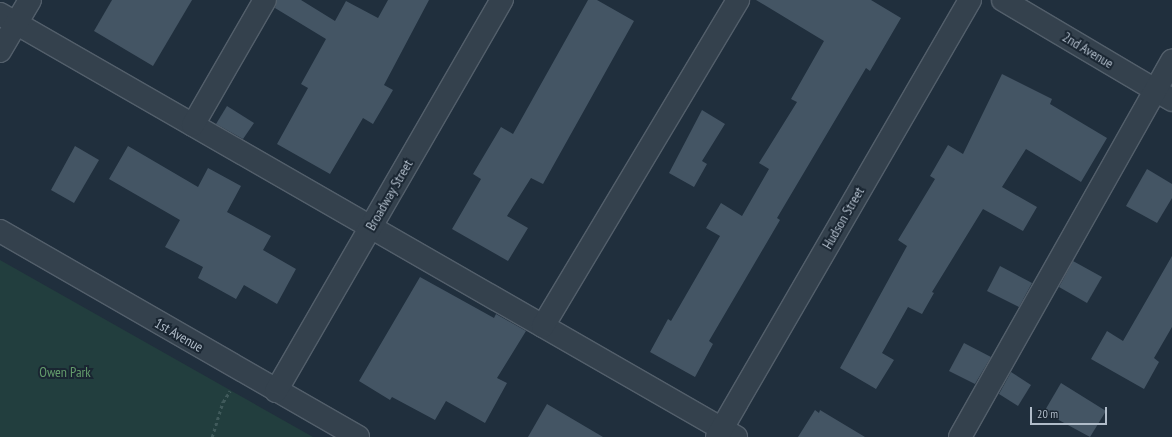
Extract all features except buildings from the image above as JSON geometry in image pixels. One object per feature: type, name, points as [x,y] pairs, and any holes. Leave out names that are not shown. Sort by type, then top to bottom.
[{"type":"street","points":[[0,51],[8,19],[30,0]]},
{"type":"street","points":[[193,125],[265,0]]},
{"type":"street","name":"Broadway Street","points":[[276,391],[502,0]]},
{"type":"street","points":[[543,326],[738,0]]},
{"type":"street","name":"Hudson Street","points":[[725,434],[970,0]]},
{"type":"street","name":"2nd Avenue","points":[[1003,0],[1163,95]]},
{"type":"street","points":[[8,19],[543,326],[725,434]]},
{"type":"street","points":[[960,437],[1163,95],[1172,60]]},
{"type":"street","name":"1st Avenue","points":[[0,231],[358,437]]},
{"type":"path","points":[[212,437],[223,402],[230,390]]},
{"type":"green space","name":"Owen Park","points":[[0,260],[313,437],[0,437]]}]
